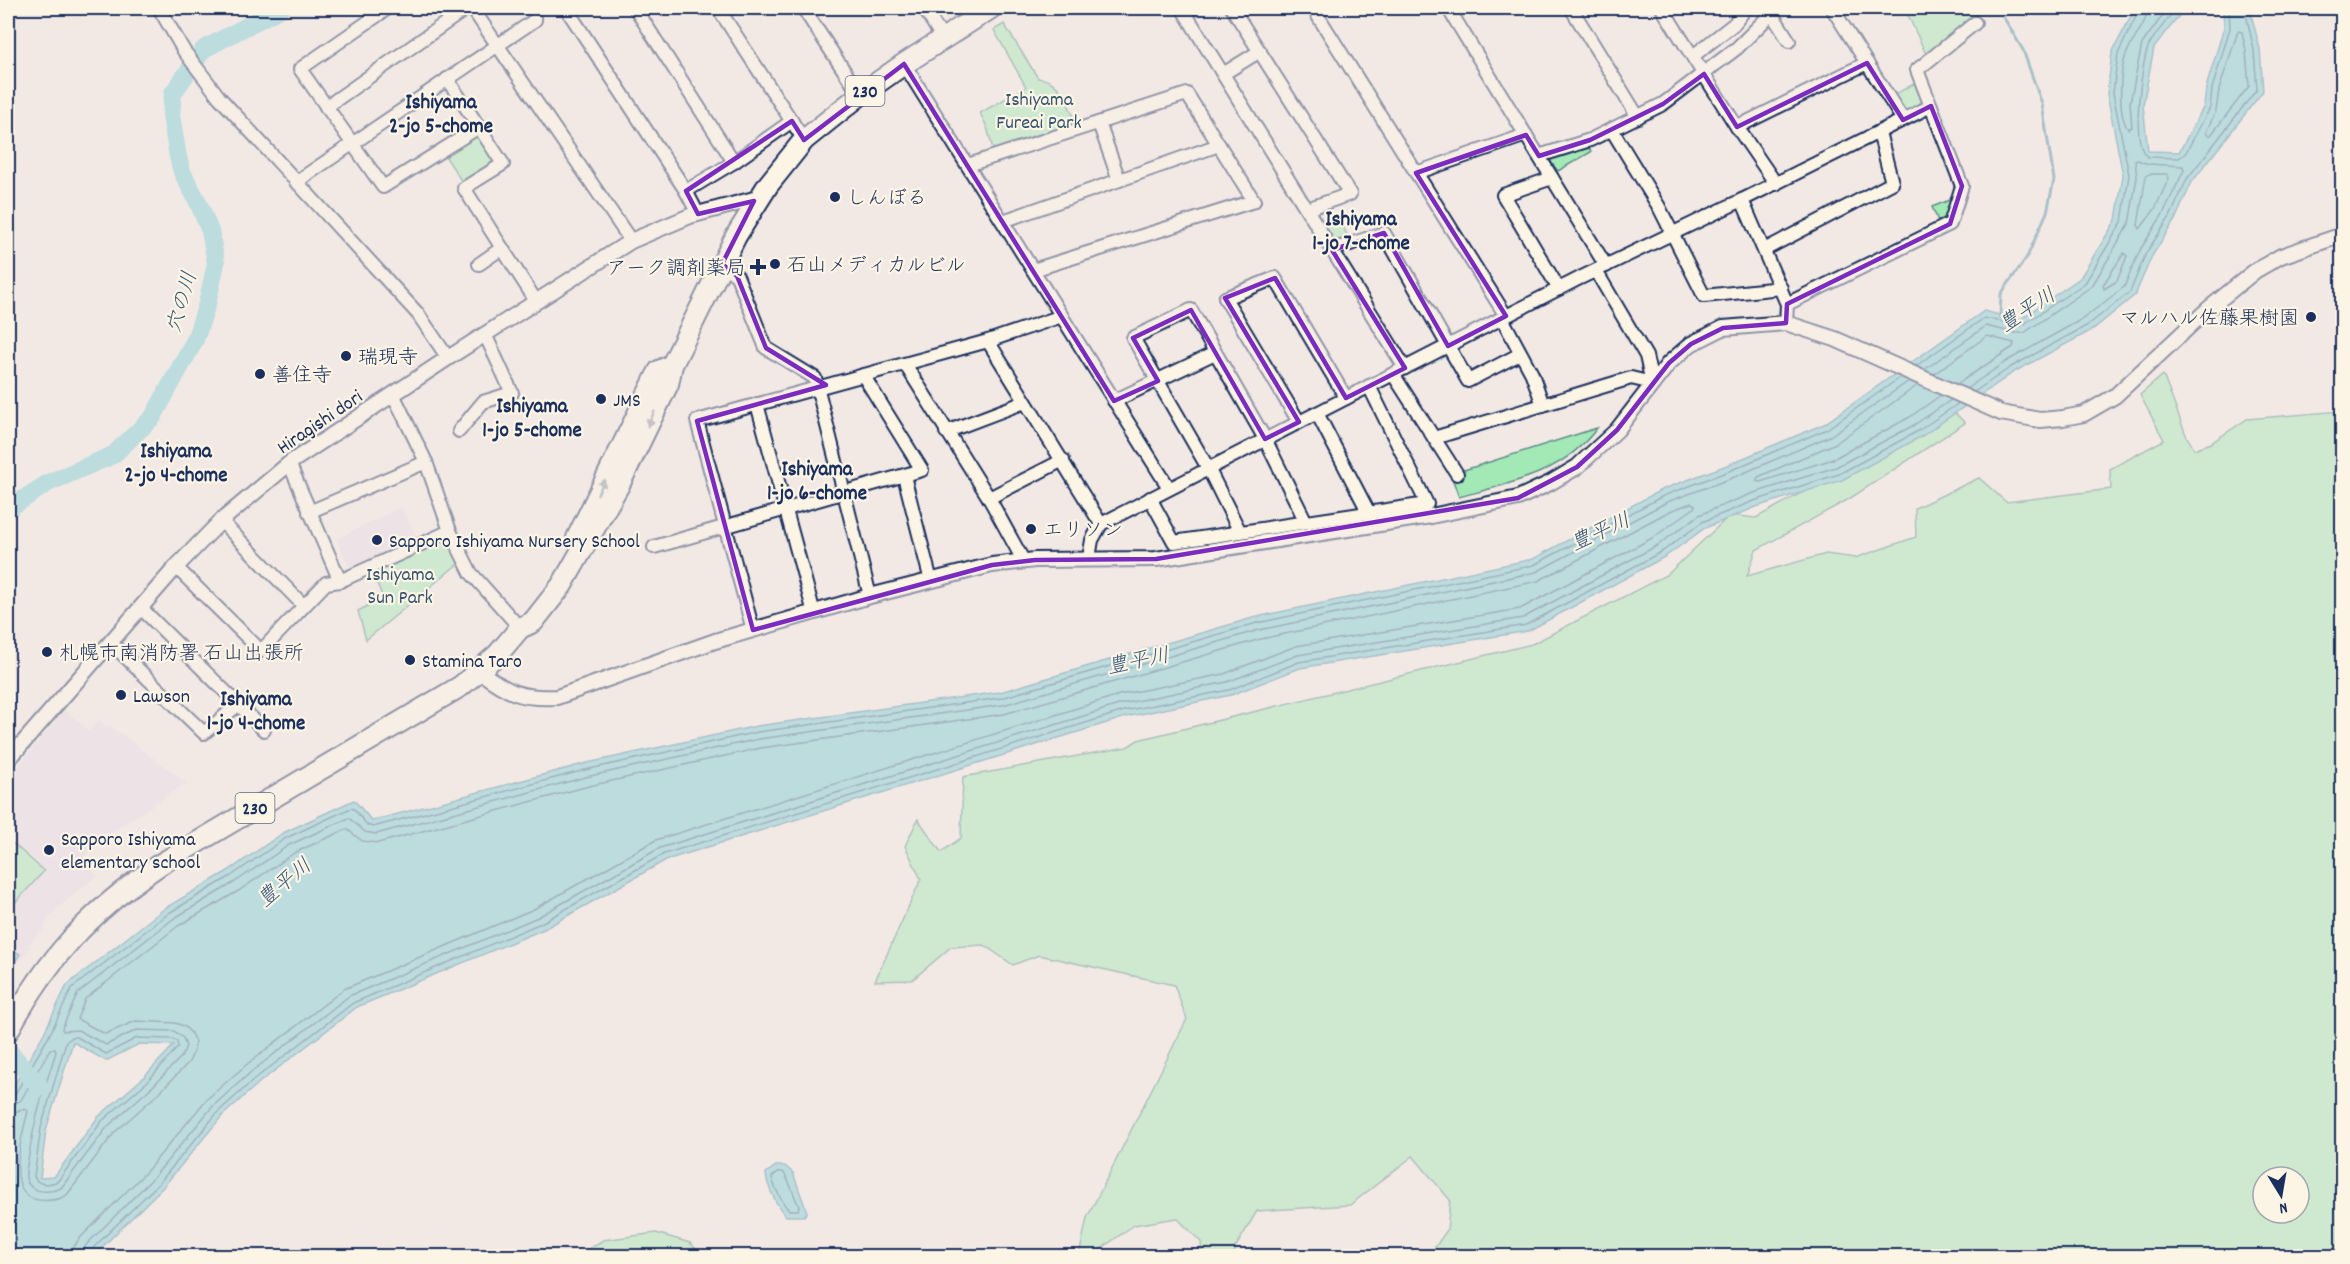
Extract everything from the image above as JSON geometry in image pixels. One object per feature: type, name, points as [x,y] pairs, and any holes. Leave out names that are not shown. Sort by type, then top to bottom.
[{"type":"highway","name":"230","points":[[12,1024],[37,980],[80,928],[127,887],[159,865],[460,686],[498,654],[520,628],[533,622],[562,585],[588,544],[668,384],[672,365],[758,198],[804,140],[860,95],[991,8]]},
{"type":"street","points":[[160,8],[184,51],[219,98],[418,314],[448,358]]},
{"type":"street","points":[[388,8],[300,69],[383,187],[479,126]]},
{"type":"street","points":[[326,107],[467,8]]},
{"type":"street","points":[[472,8],[631,241]]},
{"type":"street","points":[[566,8],[686,191],[698,214]]},
{"type":"street","points":[[635,8],[734,162]]},
{"type":"street","points":[[718,8],[804,140]]},
{"type":"street","points":[[803,8],[860,95]]},
{"type":"street","points":[[924,8],[943,39]]},
{"type":"street","points":[[1182,8],[1405,368]]},
{"type":"street","points":[[1232,8],[1350,194],[1307,209]]},
{"type":"street","points":[[1313,8],[1504,317],[1532,374],[1543,405]]},
{"type":"street","points":[[1448,8],[1552,178],[1601,268],[1646,356],[1652,383]]},
{"type":"street","points":[[1571,8],[1638,117]]},
{"type":"street","points":[[1662,8],[1737,128],[1776,184]]},
{"type":"street","points":[[1693,56],[1734,24],[1746,8]]},
{"type":"street","points":[[1832,8],[1903,120]]},
{"type":"street","points":[[1539,156],[1590,140],[1664,104],[1737,48],[1774,11],[1789,41]]},
{"type":"street","points":[[296,182],[535,20]]},
{"type":"street","points":[[1787,304],[1950,224],[1962,186],[1917,70],[1975,23]]},
{"type":"street","points":[[1223,74],[1260,51]]},
{"type":"street","points":[[1737,128],[1867,63]]},
{"type":"street","points":[[904,64],[1168,488]]},
{"type":"street","points":[[447,79],[503,164],[464,188],[536,301]]},
{"type":"street","points":[[968,165],[1187,94],[1254,201],[1033,270]]},
{"type":"street","points":[[1089,558],[1092,540],[1101,524],[1168,488],[1559,289],[1931,106]]},
{"type":"street","points":[[686,191],[734,162],[792,121]]},
{"type":"street","points":[[1099,123],[1119,180]]},
{"type":"street","points":[[1612,130],[1673,234],[1704,296],[1781,288]]},
{"type":"street","points":[[1764,250],[1892,183],[1879,132]]},
{"type":"street","points":[[1416,173],[1526,135]]},
{"type":"street","points":[[1003,221],[1219,145]]},
{"type":"street","points":[[1552,178],[1503,195],[1559,289]]},
{"type":"street","name":"Hiragishi dori","points":[[9,754],[176,567],[221,521],[289,463],[631,241],[698,214],[758,198]]},
{"type":"street","points":[[1742,200],[1787,304],[1786,323]]},
{"type":"street","points":[[1332,250],[1384,233],[1468,381],[1521,354]]},
{"type":"street","points":[[477,670],[518,696],[557,698],[645,665],[753,630],[870,596],[992,565],[1023,560],[1156,559],[1431,516],[1518,498],[1550,483],[1576,467],[1617,430],[1669,363],[1691,344],[1723,328],[1786,323],[1834,339],[1991,409],[2040,420],[2084,414],[2115,396],[2207,310],[2255,271],[2281,256],[2343,235]]},
{"type":"street","points":[[479,264],[502,249]]},
{"type":"street","points":[[722,264],[737,276],[766,348],[814,378],[870,596]]},
{"type":"street","points":[[1299,422],[1225,298],[1275,278],[1346,398]]},
{"type":"street","points":[[1240,532],[1208,468],[1133,338],[1191,310],[1264,439],[1306,522]]},
{"type":"street","points":[[753,630],[697,421],[987,341],[1062,316]]},
{"type":"street","points":[[459,431],[483,402],[512,393],[485,334]]},
{"type":"street","points":[[987,341],[1101,524]]},
{"type":"street","points":[[1114,401],[1215,353]]},
{"type":"street","points":[[905,364],[989,498],[1023,560]]},
{"type":"street","points":[[1393,374],[1456,474]]},
{"type":"street","points":[[654,547],[922,470],[863,375]]},
{"type":"street","points":[[1434,438],[1631,378],[1652,383]]},
{"type":"street","points":[[1150,498],[1174,542],[1427,504],[1369,386]]},
{"type":"street","points":[[393,394],[426,462],[450,531],[471,573],[520,628]]},
{"type":"street","points":[[946,432],[1025,402]]},
{"type":"street","points":[[757,404],[814,613]]},
{"type":"street","points":[[1317,413],[1369,513]]},
{"type":"street","points":[[989,498],[1062,460]]},
{"type":"street","points":[[309,512],[426,462]]},
{"type":"street","points":[[289,463],[340,580]]},
{"type":"street","points":[[904,476],[932,581]]},
{"type":"street","points":[[221,521],[304,606]]},
{"type":"street","points":[[176,567],[261,651],[326,583],[340,580],[450,531]]},
{"type":"street","points":[[141,608],[264,730]]},
{"type":"street","points":[[110,642],[204,733],[239,704]]},
{"type":"highlighted area","points":[[1867,63],[1903,120],[1931,106],[1962,186],[1950,224],[1787,304],[1786,323],[1723,328],[1691,344],[1669,363],[1617,430],[1577,467],[1518,498],[1156,559],[1035,560],[992,565],[753,630],[697,421],[826,385],[766,348],[737,276],[722,264],[754,201],[698,214],[686,191],[792,121],[804,140],[904,64],[1114,401],[1158,381],[1133,338],[1191,310],[1265,439],[1299,422],[1225,298],[1275,278],[1346,398],[1405,368],[1332,250],[1384,233],[1448,346],[1506,316],[1416,173],[1526,135],[1539,156],[1590,140],[1663,104],[1704,74],[1737,127]]},
{"type":"shaded area","name":"Sapporo Ishiyama Nursery School","points":[[401,507],[419,542],[353,574],[336,539]]},
{"type":"shaded area","name":"Sapporo Ishiyama elementary school","points":[[65,710],[89,731],[99,720],[107,727],[109,725],[187,783],[98,841],[83,859],[97,876],[59,907],[46,921],[46,926],[29,945],[31,947],[12,972],[8,982],[8,778]]},
{"type":"green space","points":[[1910,8],[1985,8],[1926,54],[1907,13]]},
{"type":"green space","name":"Ishiyama Fureai Park","points":[[1004,24],[1038,78],[1053,83],[1059,88],[1076,124],[994,153],[987,127],[980,113],[1026,87],[994,30]]},
{"type":"green space","points":[[1915,83],[1924,103],[1907,110],[1901,108],[1894,95]]},
{"type":"green space","points":[[476,133],[494,161],[462,182],[444,154]]},
{"type":"green space","points":[[1588,145],[1591,152],[1558,171],[1550,161],[1552,157]]},
{"type":"green space","points":[[1952,199],[1946,217],[1938,221],[1932,207]]},
{"type":"green space","points":[[1339,217],[1348,237],[1333,241],[1322,224]]},
{"type":"green space","points":[[2163,375],[2186,435],[2194,449],[2211,443],[2247,419],[2342,411],[2342,1256],[1429,1256],[1447,1230],[1450,1200],[1413,1156],[1350,1205],[1257,1211],[1235,1248],[1234,1256],[1202,1256],[1201,1242],[1177,1218],[1134,1225],[1091,1256],[1079,1256],[1087,1218],[1187,1019],[1174,985],[1039,955],[1013,965],[984,945],[951,947],[912,980],[875,981],[921,879],[905,846],[918,819],[941,852],[961,838],[963,777],[1127,747],[1138,740],[1532,644],[1668,574],[1730,515],[1756,518],[1952,410],[1965,423],[1849,499],[1756,550],[1747,576],[1826,554],[1855,558],[1916,537],[1915,508],[1979,478],[2006,502],[2111,489],[2110,469],[2164,440],[2140,395]]},
{"type":"green space","points":[[1597,428],[1583,444],[1552,466],[1517,481],[1459,497],[1452,478],[1461,471]]},
{"type":"green space","name":"Ishiyama Sun Park","points":[[446,540],[450,541],[459,563],[366,640],[358,611],[383,598],[373,574]]},
{"type":"green space","points":[[8,839],[44,871],[14,904],[8,917]]},
{"type":"green space","points":[[656,1233],[690,1243],[703,1256],[577,1256],[603,1240]]},
{"type":"water","name":"豊平川","points":[[2135,8],[2185,8],[2154,48],[2143,105],[2148,151],[2179,152],[2204,106],[2206,88],[2224,27],[2223,8],[2253,8],[2251,14],[2260,49],[2263,91],[2192,182],[2175,220],[2152,256],[2135,295],[2092,330],[2014,372],[1922,436],[1842,480],[1756,507],[1705,528],[1666,556],[1528,631],[1300,668],[1231,695],[1126,717],[666,860],[544,929],[357,1007],[260,1082],[222,1116],[163,1187],[93,1256],[8,1256],[8,1102],[10,1092],[44,1033],[67,985],[165,908],[228,871],[283,833],[354,800],[372,821],[583,764],[757,726],[1000,692],[1256,617],[1533,559],[1661,490],[1824,424],[1984,311],[2019,320],[2080,278],[2116,220],[2123,175],[2107,94],[2112,53]],"holes":[[[73,1042],[106,1061],[139,1044],[174,1045],[144,1077],[98,1117],[54,1177],[40,1178],[46,1130]]]},
{"type":"water","points":[[8,947],[20,954],[8,973]]},
{"type":"water","points":[[776,1166],[785,1166],[793,1173],[807,1212],[804,1216],[786,1216],[776,1202],[766,1173]]},
{"type":"waterway","name":"穴の川","points":[[8,509],[48,483],[113,455],[153,417],[195,340],[207,304],[216,263],[210,231],[182,172],[178,157],[171,115],[173,93],[204,49],[281,8]]},
{"type":"waterway","name":"豊平川","points":[[1998,8],[2023,50],[2042,104],[2054,180],[2047,212],[2027,257],[2001,294],[2000,317]]},
{"type":"waterway","points":[[8,1050],[40,1087]]},
{"type":"place","name":"しんぼる","points":[[835,197]]},
{"type":"place","name":"石山メディカルビル","points":[[775,264]]},
{"type":"place","name":"アーク調剤薬局","points":[[758,267]]},
{"type":"place","name":"マルハル佐藤果樹園","points":[[2311,317]]},
{"type":"place","name":"瑞現寺","points":[[346,356]]},
{"type":"place","name":"善住寺","points":[[260,374]]},
{"type":"place","name":"JMS","points":[[601,399]]},
{"type":"place","name":"エリソン","points":[[1031,529]]},
{"type":"place","name":"Sapporo Ishiyama Nursery School","points":[[377,540]]},
{"type":"place","name":"札幌市南消防署 石山出張所","points":[[47,652]]},
{"type":"place","name":"Stamina Taro","points":[[410,660]]},
{"type":"place","name":"Lawson","points":[[121,695]]},
{"type":"place","name":"Sapporo Ishiyama elementary school","points":[[49,850]]},
{"type":"district","name":"Ishiyama 2-jo 5-chome","points":[[441,113]]},
{"type":"district","name":"Ishiyama 1-jo 7-chome","points":[[1361,230]]},
{"type":"district","name":"Ishiyama 1-jo 5-chome","points":[[532,417]]},
{"type":"district","name":"Ishiyama 2-jo 4-chome","points":[[176,462]]},
{"type":"district","name":"Ishiyama 1-jo 6-chome","points":[[817,480]]},
{"type":"district","name":"Ishiyama 1-jo 4-chome","points":[[256,710]]}]
